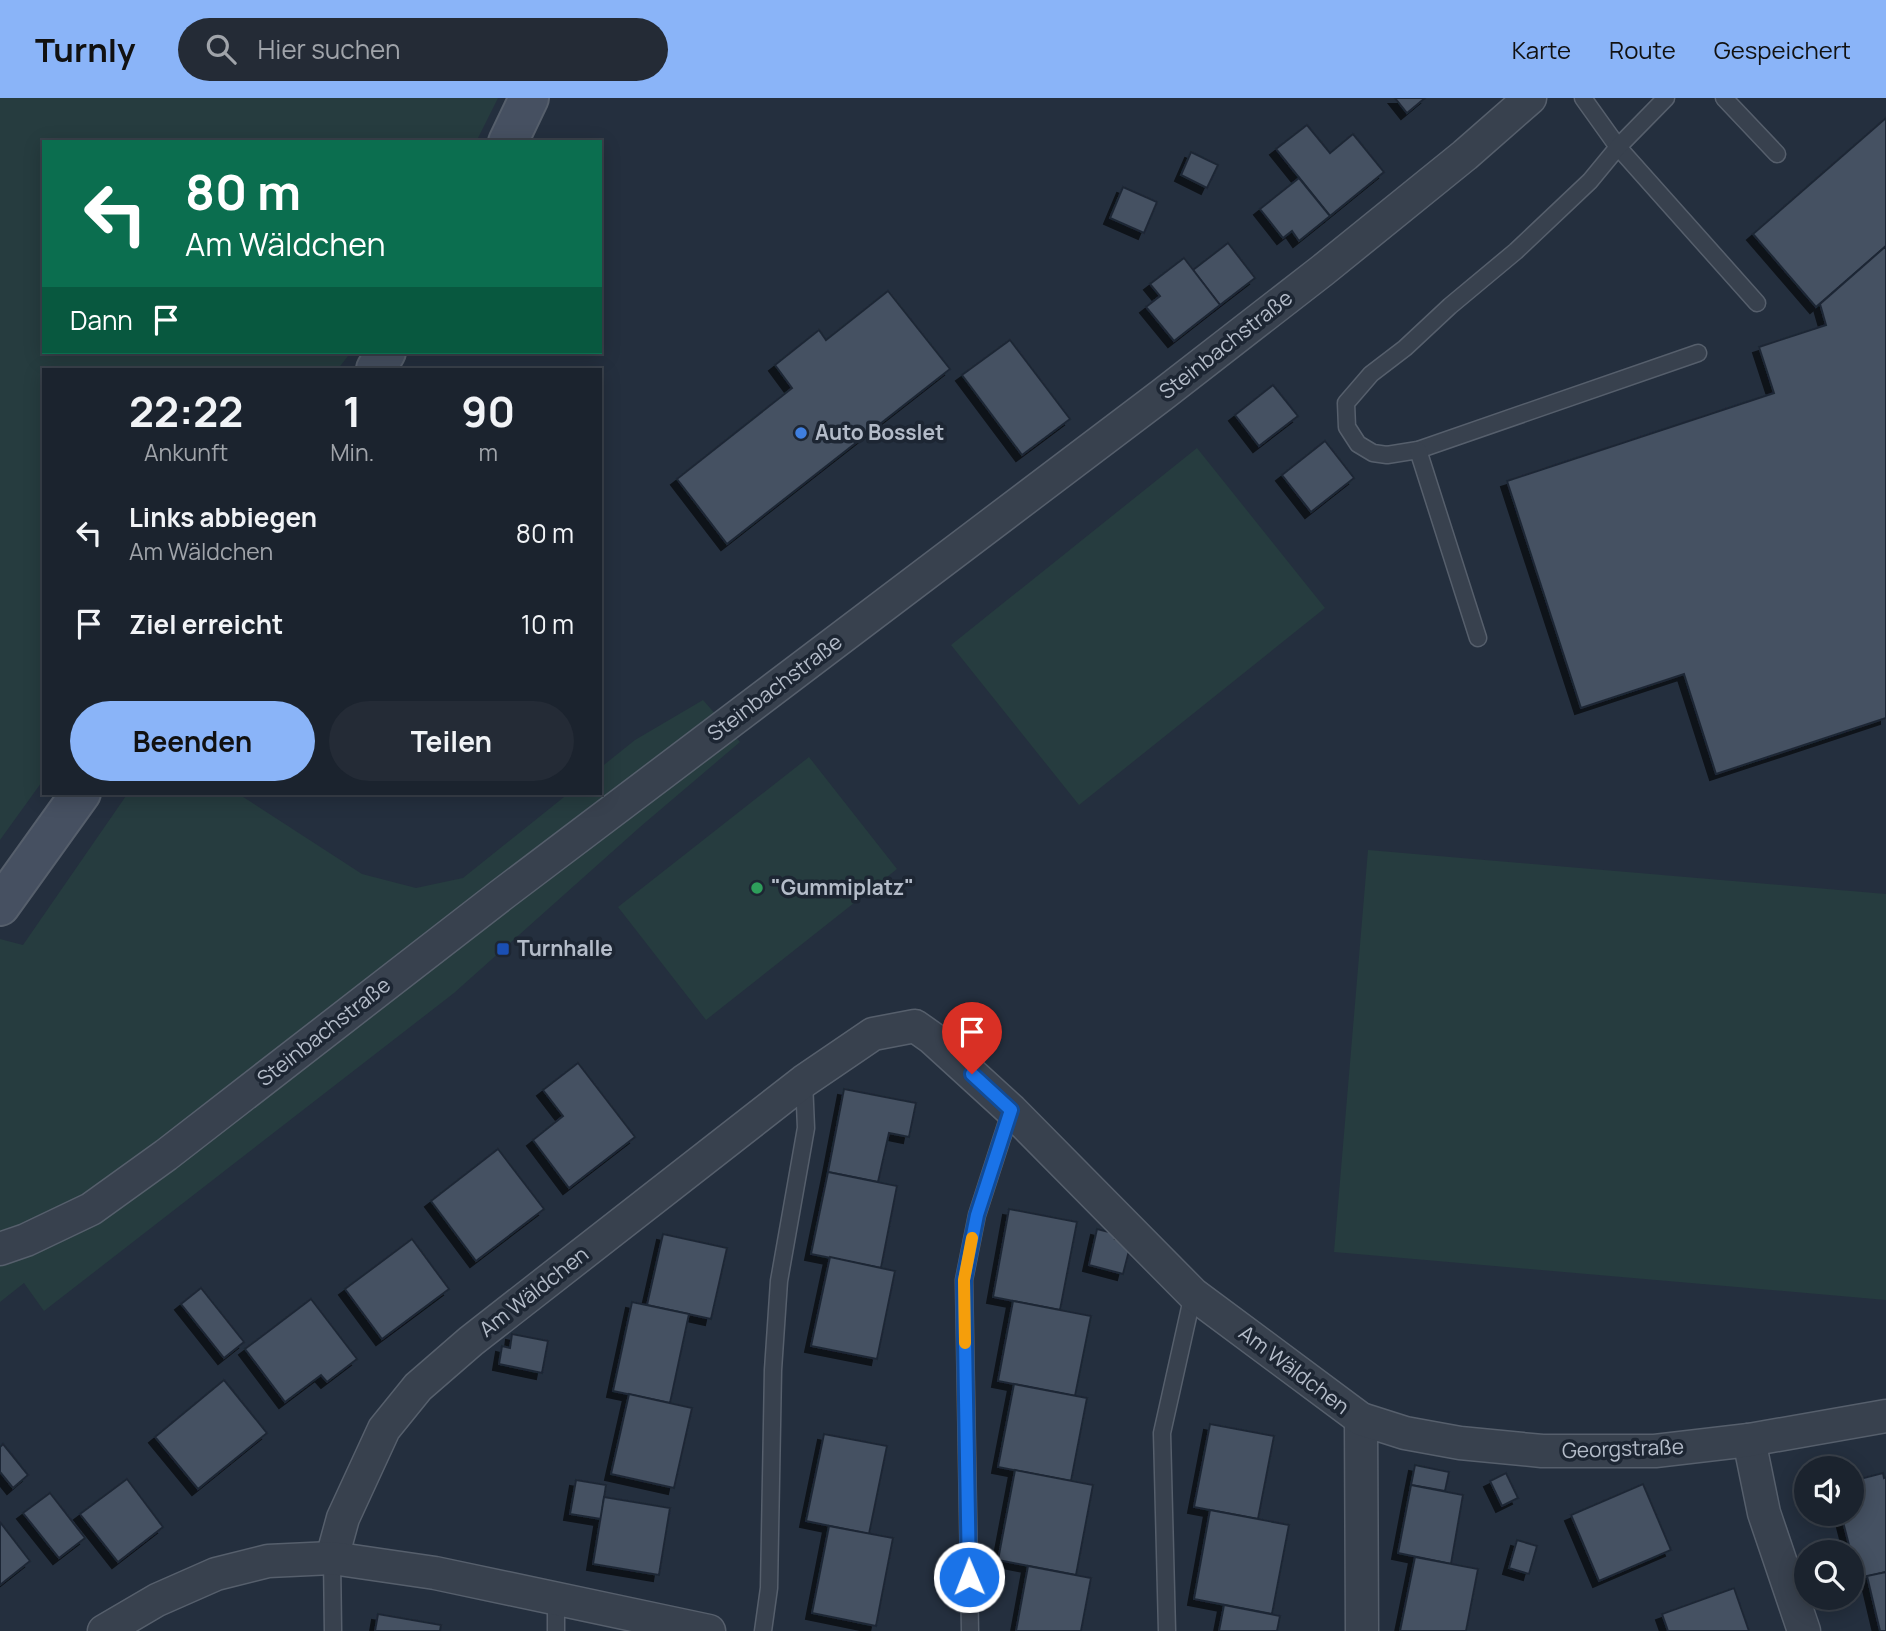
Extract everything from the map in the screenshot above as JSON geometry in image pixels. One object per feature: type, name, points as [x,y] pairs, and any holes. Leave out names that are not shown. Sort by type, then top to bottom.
[{"type":"main road","points":[[509,140],[528,98]]},
{"type":"main road","points":[[0,906],[79,795]]},
{"type":"street","name":"Steinbachstraße","points":[[0,1249],[26,1240],[91,1209],[166,1155],[500,896],[1173,387],[1323,270],[1530,98]]},
{"type":"street","name":"Am Wäldchen","points":[[332,1558],[343,1518],[384,1429],[418,1387],[471,1341],[804,1081],[873,1034],[915,1026],[932,1038],[1011,1110],[1193,1294],[1361,1419],[1362,1631]]},
{"type":"street","name":"Georgstraße","points":[[1361,1419],[1405,1433],[1460,1443],[1542,1451],[1655,1451],[1749,1440],[1886,1416]]},
{"type":"street","points":[[1749,1440],[1763,1513],[1804,1631]]},
{"type":"street","points":[[104,1631],[157,1600],[216,1574],[268,1561],[332,1558],[435,1573],[709,1631]]},
{"type":"lane","points":[[1583,98],[1618,147],[1757,303]]},
{"type":"lane","points":[[1666,98],[1581,190],[1516,251],[1405,348],[1371,374],[1346,403],[1346,427],[1358,444],[1373,453],[1387,455],[1418,450],[1698,353]]},
{"type":"lane","points":[[1724,98],[1777,154]]},
{"type":"lane","points":[[1418,450],[1478,638]]},
{"type":"lane","points":[[763,1631],[769,1588],[774,1357],[779,1281],[806,1129],[804,1081]]},
{"type":"lane","points":[[970,1631],[964,1280],[977,1215],[1011,1110]]},
{"type":"lane","points":[[1167,1631],[1162,1433],[1193,1294]]},
{"type":"lane","points":[[332,1558],[332,1631]]},
{"type":"lane","points":[[556,1599],[556,1631]]},
{"type":"green space","points":[[0,98],[498,98],[477,140],[42,140],[42,354],[349,354],[339,368],[42,368],[42,782],[0,840]]},
{"type":"green space","points":[[1197,448],[1325,608],[1079,805],[951,645]]},
{"type":"green space","points":[[703,700],[740,742],[454,993],[44,1311],[24,1283],[0,1302],[0,939],[23,945],[127,795],[240,795],[362,874],[416,888],[463,878],[567,795],[602,795],[602,766],[635,740]]},
{"type":"green space","name":"\"Gummiplatz\"","points":[[809,757],[897,869],[706,1020],[618,907]]},
{"type":"green space","points":[[1368,850],[1886,894],[1886,1300],[1334,1252]]},
{"type":"building","points":[[1395,98],[1425,98],[1407,113]]},
{"type":"building","points":[[1886,118],[1886,246],[1816,307],[1753,234]]},
{"type":"building","points":[[1307,125],[1330,153],[1353,134],[1384,172],[1330,216],[1276,149]]},
{"type":"building","points":[[1191,152],[1218,165],[1207,188],[1181,175]]},
{"type":"building","points":[[1299,178],[1330,216],[1299,241],[1292,231],[1283,238],[1260,209]]},
{"type":"building","points":[[1123,187],[1157,202],[1144,233],[1110,218]]},
{"type":"building","points":[[1228,243],[1255,278],[1220,305],[1193,270]]},
{"type":"building","points":[[1886,246],[1886,718],[1716,774],[1684,674],[1581,708],[1507,481],[1774,393],[1759,347],[1826,325],[1820,304]]},
{"type":"building","points":[[1184,258],[1220,305],[1174,341],[1146,307],[1160,296],[1150,284]]},
{"type":"building","name":"Auto Bosslet","points":[[888,291],[950,369],[727,544],[677,479],[792,388],[775,365],[819,330],[826,340]]},
{"type":"building","points":[[1010,340],[1070,419],[1022,455],[962,375]]},
{"type":"building","points":[[1273,385],[1298,416],[1259,446],[1235,415]]},
{"type":"building","points":[[1325,441],[1354,478],[1311,512],[1282,475]]},
{"type":"building","points":[[578,1063],[635,1137],[569,1188],[533,1140],[563,1116],[543,1090]]},
{"type":"building","points":[[844,1089],[916,1103],[909,1137],[889,1133],[878,1182],[828,1172]]},
{"type":"building","points":[[498,1149],[544,1209],[476,1261],[431,1201]]},
{"type":"building","points":[[828,1172],[897,1186],[881,1268],[811,1254]]},
{"type":"building","points":[[1009,1209],[1077,1222],[1060,1310],[993,1297]]},
{"type":"building","points":[[1097,1229],[1117,1234],[1115,1239],[1131,1243],[1123,1274],[1089,1265]]},
{"type":"building","points":[[663,1234],[727,1248],[711,1319],[647,1305]]},
{"type":"building","points":[[412,1239],[449,1289],[382,1339],[345,1289]]},
{"type":"building","points":[[830,1257],[895,1271],[877,1359],[811,1346]]},
{"type":"building","points":[[201,1288],[244,1342],[224,1358],[181,1304]]},
{"type":"building","points":[[311,1299],[357,1359],[327,1382],[321,1375],[285,1402],[245,1349]]},
{"type":"building","points":[[1013,1301],[1091,1316],[1075,1396],[998,1381]]},
{"type":"building","points":[[632,1302],[689,1314],[670,1403],[613,1391]]},
{"type":"building","points":[[512,1334],[548,1341],[542,1373],[499,1364],[502,1346],[510,1348]]},
{"type":"building","points":[[224,1380],[267,1433],[198,1489],[155,1437]]},
{"type":"building","points":[[1014,1384],[1087,1398],[1071,1481],[998,1467]]},
{"type":"building","points":[[629,1394],[692,1408],[674,1488],[611,1474]]},
{"type":"building","points":[[1210,1424],[1274,1436],[1258,1519],[1194,1507]]},
{"type":"building","points":[[824,1434],[887,1446],[869,1534],[806,1521]]},
{"type":"building","points":[[3,1444],[28,1475],[13,1488],[0,1472],[0,1447]]},
{"type":"building","points":[[1415,1465],[1449,1472],[1445,1491],[1411,1485]]},
{"type":"building","points":[[1015,1470],[1093,1485],[1076,1575],[998,1560]]},
{"type":"building","points":[[1506,1473],[1518,1498],[1502,1506],[1490,1481]]},
{"type":"building","points":[[1883,1473],[1884,1478],[1886,1477],[1886,1572],[1864,1577],[1864,1540],[1848,1540],[1844,1526],[1864,1526],[1864,1478]]},
{"type":"building","points":[[127,1479],[163,1527],[118,1562],[80,1514]]},
{"type":"building","points":[[576,1480],[606,1485],[601,1519],[570,1514]]},
{"type":"building","points":[[1643,1484],[1671,1550],[1599,1581],[1571,1515]]},
{"type":"building","points":[[1411,1485],[1463,1495],[1451,1564],[1398,1553]]},
{"type":"building","points":[[50,1493],[85,1538],[59,1558],[23,1513]]},
{"type":"building","points":[[604,1497],[670,1508],[659,1575],[593,1564]]},
{"type":"building","points":[[1210,1510],[1289,1525],[1272,1614],[1194,1599]]},
{"type":"building","points":[[0,1522],[30,1561],[0,1585]]},
{"type":"building","points":[[829,1526],[893,1538],[876,1626],[812,1613]]},
{"type":"building","points":[[1517,1540],[1537,1546],[1529,1574],[1509,1568]]},
{"type":"building","points":[[1415,1557],[1478,1569],[1466,1631],[1400,1631]]},
{"type":"building","points":[[1028,1566],[1091,1578],[1081,1631],[1016,1631]]},
{"type":"building","points":[[1886,1572],[1886,1631],[1880,1631],[1867,1576]]},
{"type":"building","points":[[1734,1588],[1749,1631],[1668,1631],[1662,1614]]},
{"type":"building","points":[[1224,1605],[1280,1616],[1277,1631],[1219,1631]]},
{"type":"building","points":[[378,1614],[441,1625],[440,1631],[375,1631]]},
{"type":"slow traffic","points":[[965,1343],[964,1280],[972,1238]]},
{"type":"place","name":"Auto Bosslet","points":[[801,433]]},
{"type":"place","name":"\"Gummiplatz\"","points":[[757,888]]},
{"type":"place","name":"Turnhalle","points":[[503,949]]},
{"type":"route","points":[[969,1577],[964,1280],[977,1215],[1011,1110],[972,1074]]}]
